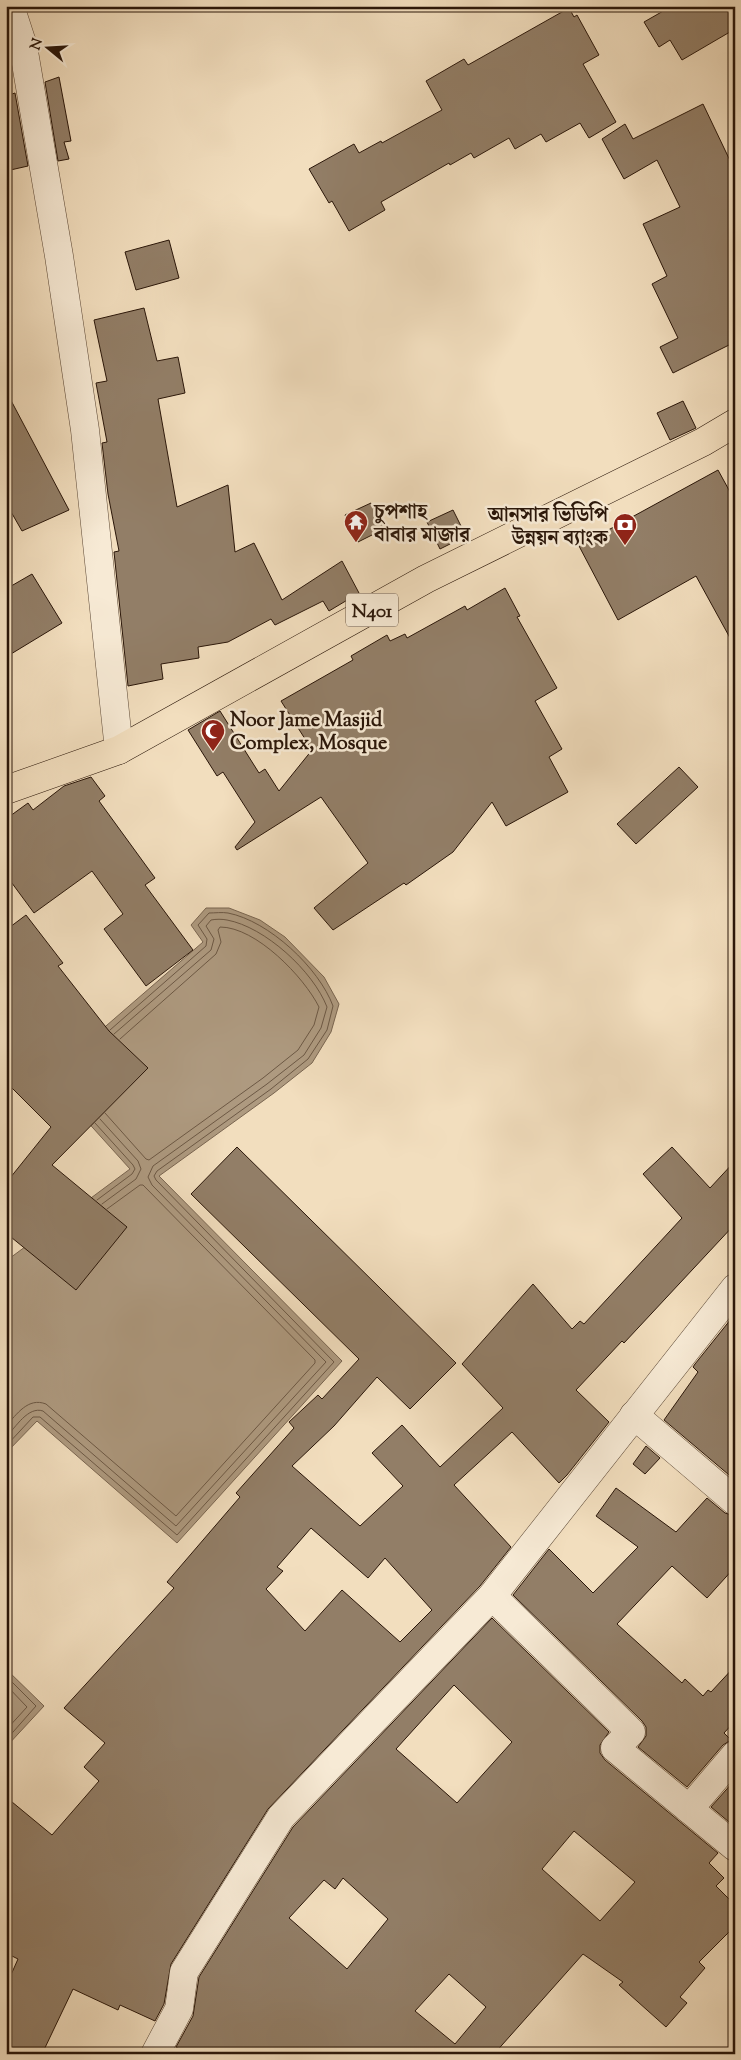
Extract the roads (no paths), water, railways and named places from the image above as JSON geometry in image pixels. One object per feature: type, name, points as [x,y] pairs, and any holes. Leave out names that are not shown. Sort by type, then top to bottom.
[{"type":"highway","name":"N401","points":[[6,790],[119,750],[426,579],[703,442],[735,422]]},
{"type":"street","points":[[10,6],[23,46],[59,256],[85,430],[119,750]]},
{"type":"street","points":[[155,2054],[179,2009],[184,1972],[281,1818],[492,1596],[735,1288]]},
{"type":"street","points":[[634,1415],[735,1501]]},
{"type":"street","points":[[492,1596],[631,1732],[615,1748],[735,1847]]},
{"type":"street","points":[[689,1809],[735,1755]]},
{"type":"water","points":[[206,908],[229,908],[260,920],[285,937],[324,977],[339,1004],[331,1032],[312,1063],[274,1093],[159,1176],[342,1361],[177,1543],[37,1421],[6,1453],[6,1261],[130,1169],[47,1077],[203,942],[191,925]]},
{"type":"water","points":[[6,1669],[44,1706],[6,1747]]},
{"type":"place","name":"চুপশাহ বাবার মাজার","points":[[356,543]]},
{"type":"place","name":"আনসার ভিডিপি উন্নয়ন ব্যাংক","points":[[625,546]]},
{"type":"place","name":"Noor Jame Masjid Complex, Mosque","points":[[213,752]]}]
